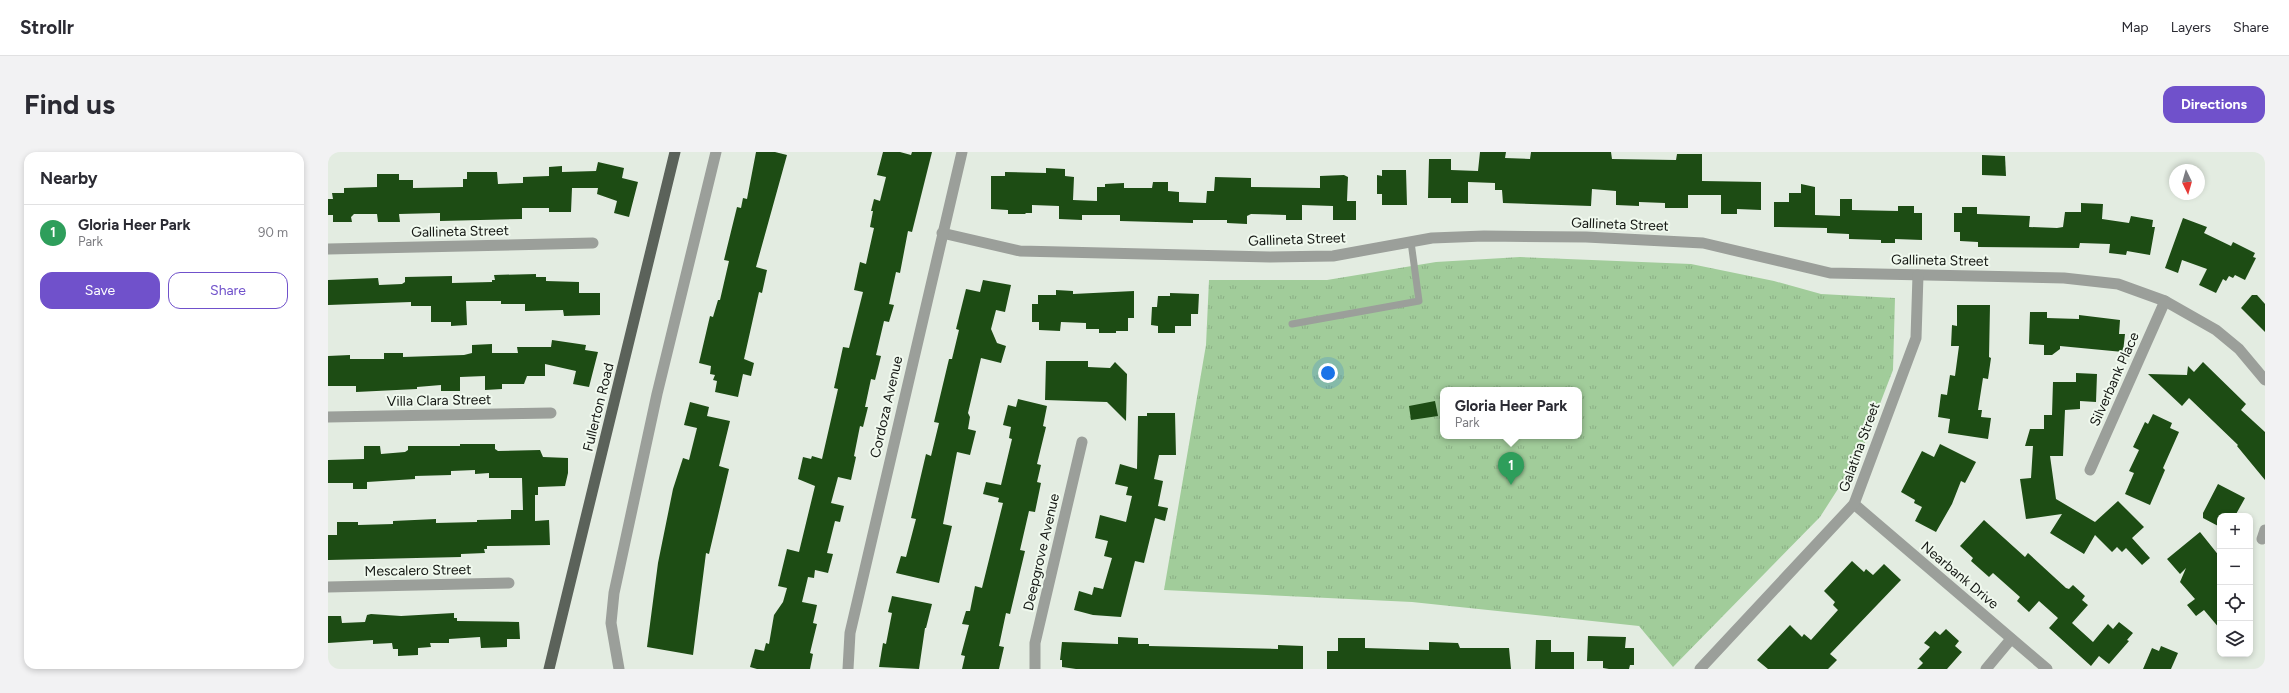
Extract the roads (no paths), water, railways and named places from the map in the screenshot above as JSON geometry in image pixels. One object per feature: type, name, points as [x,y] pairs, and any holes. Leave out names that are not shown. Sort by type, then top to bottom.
[{"type":"main road","name":"Fullerton Road","points":[[549,669],[675,152]]},
{"type":"street","points":[[619,669],[611,623],[614,593],[657,394],[716,152]]},
{"type":"street","name":"Cordoza Avenue","points":[[848,669],[850,633],[962,152]]},
{"type":"street","name":"Gallineta Street","points":[[942,233],[1020,251],[1270,258],[1333,256],[1432,238],[1484,236],[1586,237],[1703,243],[1830,273],[2064,278],[2118,284],[2165,301],[2216,330],[2240,349],[2265,380]]},
{"type":"street","name":"Gallineta Street","points":[[328,249],[594,243]]},
{"type":"street","name":"Galatina Street","points":[[1700,669],[1854,504],[1916,338],[1918,275]]},
{"type":"street","name":"Silverbank Place","points":[[2090,470],[2165,301]]},
{"type":"street","name":"Villa Clara Street","points":[[328,418],[551,413]]},
{"type":"street","name":"Deepgrove Avenue","points":[[1034,669],[1035,643],[1082,442]]},
{"type":"street","name":"Nearbank Drive","points":[[1854,504],[2047,669]]},
{"type":"street","name":"Mescalero Street","points":[[328,587],[509,583]]},
{"type":"street","points":[[1986,669],[2011,639]]},
{"type":"lane","points":[[1292,324],[1419,301],[1411,242]]},
{"type":"place","name":"Gloria Heer Park","points":[[1511,485]]}]
